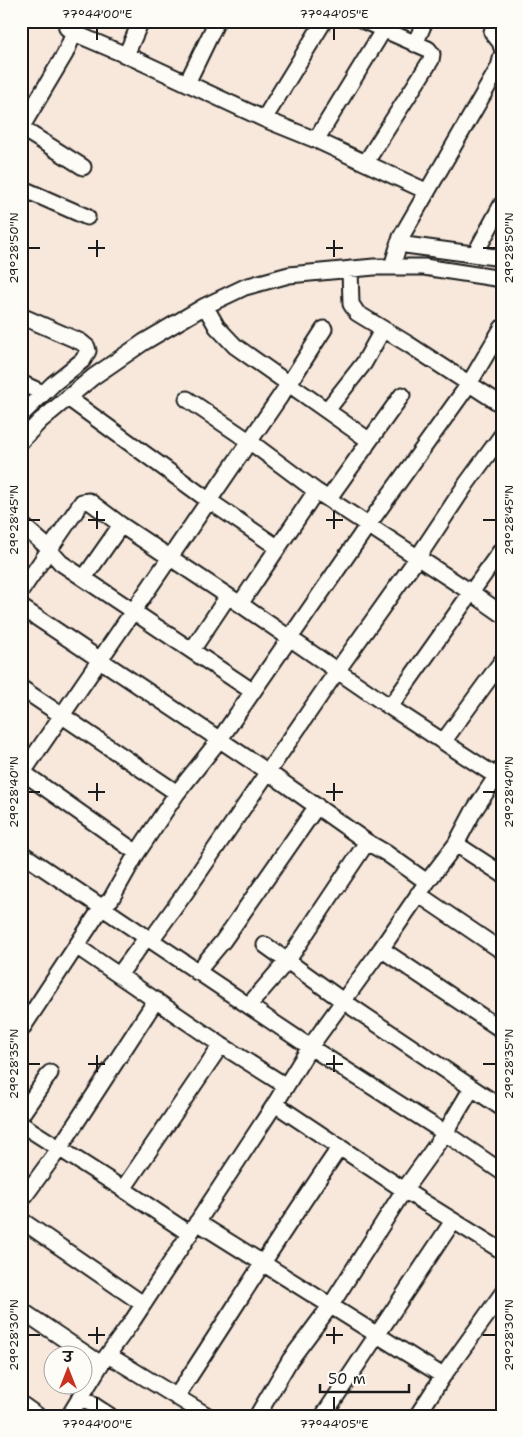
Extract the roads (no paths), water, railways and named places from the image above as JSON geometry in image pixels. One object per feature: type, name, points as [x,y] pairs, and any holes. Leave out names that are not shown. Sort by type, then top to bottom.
[{"type":"street","points":[[126,55],[142,21]]},
{"type":"street","points":[[187,83],[218,21]]},
{"type":"street","points":[[264,119],[324,21]]},
{"type":"street","points":[[364,21],[431,52],[432,57],[366,162]]},
{"type":"street","points":[[415,44],[425,21]]},
{"type":"street","points":[[496,21],[492,32],[502,48]]},
{"type":"street","points":[[83,167],[21,128],[65,54],[65,26],[264,119],[366,162],[426,191]]},
{"type":"street","points":[[316,140],[384,30]]},
{"type":"street","points":[[394,257],[426,191],[499,67],[502,55]]},
{"type":"street","points":[[21,188],[87,217]]},
{"type":"street","points":[[475,254],[502,204]]},
{"type":"street","points":[[21,441],[40,422],[93,377],[144,342],[205,306],[245,286],[289,275],[350,269],[394,257],[475,254],[502,258]]},
{"type":"street","points":[[394,257],[424,267],[502,279]]},
{"type":"street","points":[[350,269],[350,298],[353,309],[362,317],[502,405]]},
{"type":"street","points":[[205,306],[217,327],[228,340],[364,436],[368,440],[367,444]]},
{"type":"street","points":[[21,316],[81,342],[87,347],[87,356],[43,393],[21,415]]},
{"type":"street","points":[[21,1030],[102,907],[111,899],[137,853],[177,793],[220,739],[368,525],[469,384],[502,328]]},
{"type":"street","points":[[137,853],[22,772],[134,611],[324,329]]},
{"type":"street","points":[[327,410],[364,363],[383,329]]},
{"type":"street","points":[[21,383],[43,393]]},
{"type":"street","points":[[192,650],[367,444],[402,395]]},
{"type":"street","points":[[68,398],[208,500],[278,547]]},
{"type":"street","points":[[187,399],[368,525],[502,614]]},
{"type":"street","points":[[119,974],[185,893],[502,435]]},
{"type":"street","points":[[21,591],[84,501],[93,503],[121,525],[234,600],[390,708],[500,775],[473,812],[456,844],[422,888],[381,949],[310,1047],[275,1104],[143,1304],[104,1359],[69,1416]]},
{"type":"street","points":[[21,524],[44,544],[61,563],[252,691]]},
{"type":"street","points":[[84,578],[121,525]]},
{"type":"street","points":[[390,708],[502,549]]},
{"type":"street","points":[[21,607],[220,739],[367,842],[386,853],[422,888],[502,951]]},
{"type":"street","points":[[443,742],[502,661]]},
{"type":"street","points":[[21,688],[177,793]]},
{"type":"street","points":[[197,972],[223,941],[317,806]]},
{"type":"street","points":[[249,1005],[288,960],[367,842]]},
{"type":"street","points":[[456,844],[502,874]]},
{"type":"street","points":[[21,853],[310,1047],[502,1172]]},
{"type":"street","points":[[265,945],[343,1001],[502,1108]]},
{"type":"street","points":[[76,946],[286,1086]]},
{"type":"street","points":[[381,949],[502,1030]]},
{"type":"street","points":[[21,1201],[58,1149],[156,1000]]},
{"type":"street","points":[[123,1189],[222,1045]]},
{"type":"street","points":[[21,1115],[50,1073]]},
{"type":"street","points":[[257,1416],[290,1360],[330,1305],[472,1088]]},
{"type":"street","points":[[275,1104],[404,1190],[502,1250]]},
{"type":"street","points":[[21,1124],[123,1189],[193,1228],[264,1264],[443,1376]]},
{"type":"street","points":[[176,1397],[264,1264],[305,1197],[340,1147]]},
{"type":"street","points":[[21,1220],[143,1304]]},
{"type":"street","points":[[323,1416],[453,1221]]},
{"type":"street","points":[[417,1416],[443,1376],[502,1294]]},
{"type":"street","points":[[21,1310],[104,1359],[208,1416]]},
{"type":"street","points":[[81,1397],[110,1416]]},
{"type":"street","points":[[21,1404],[38,1416]]}]
